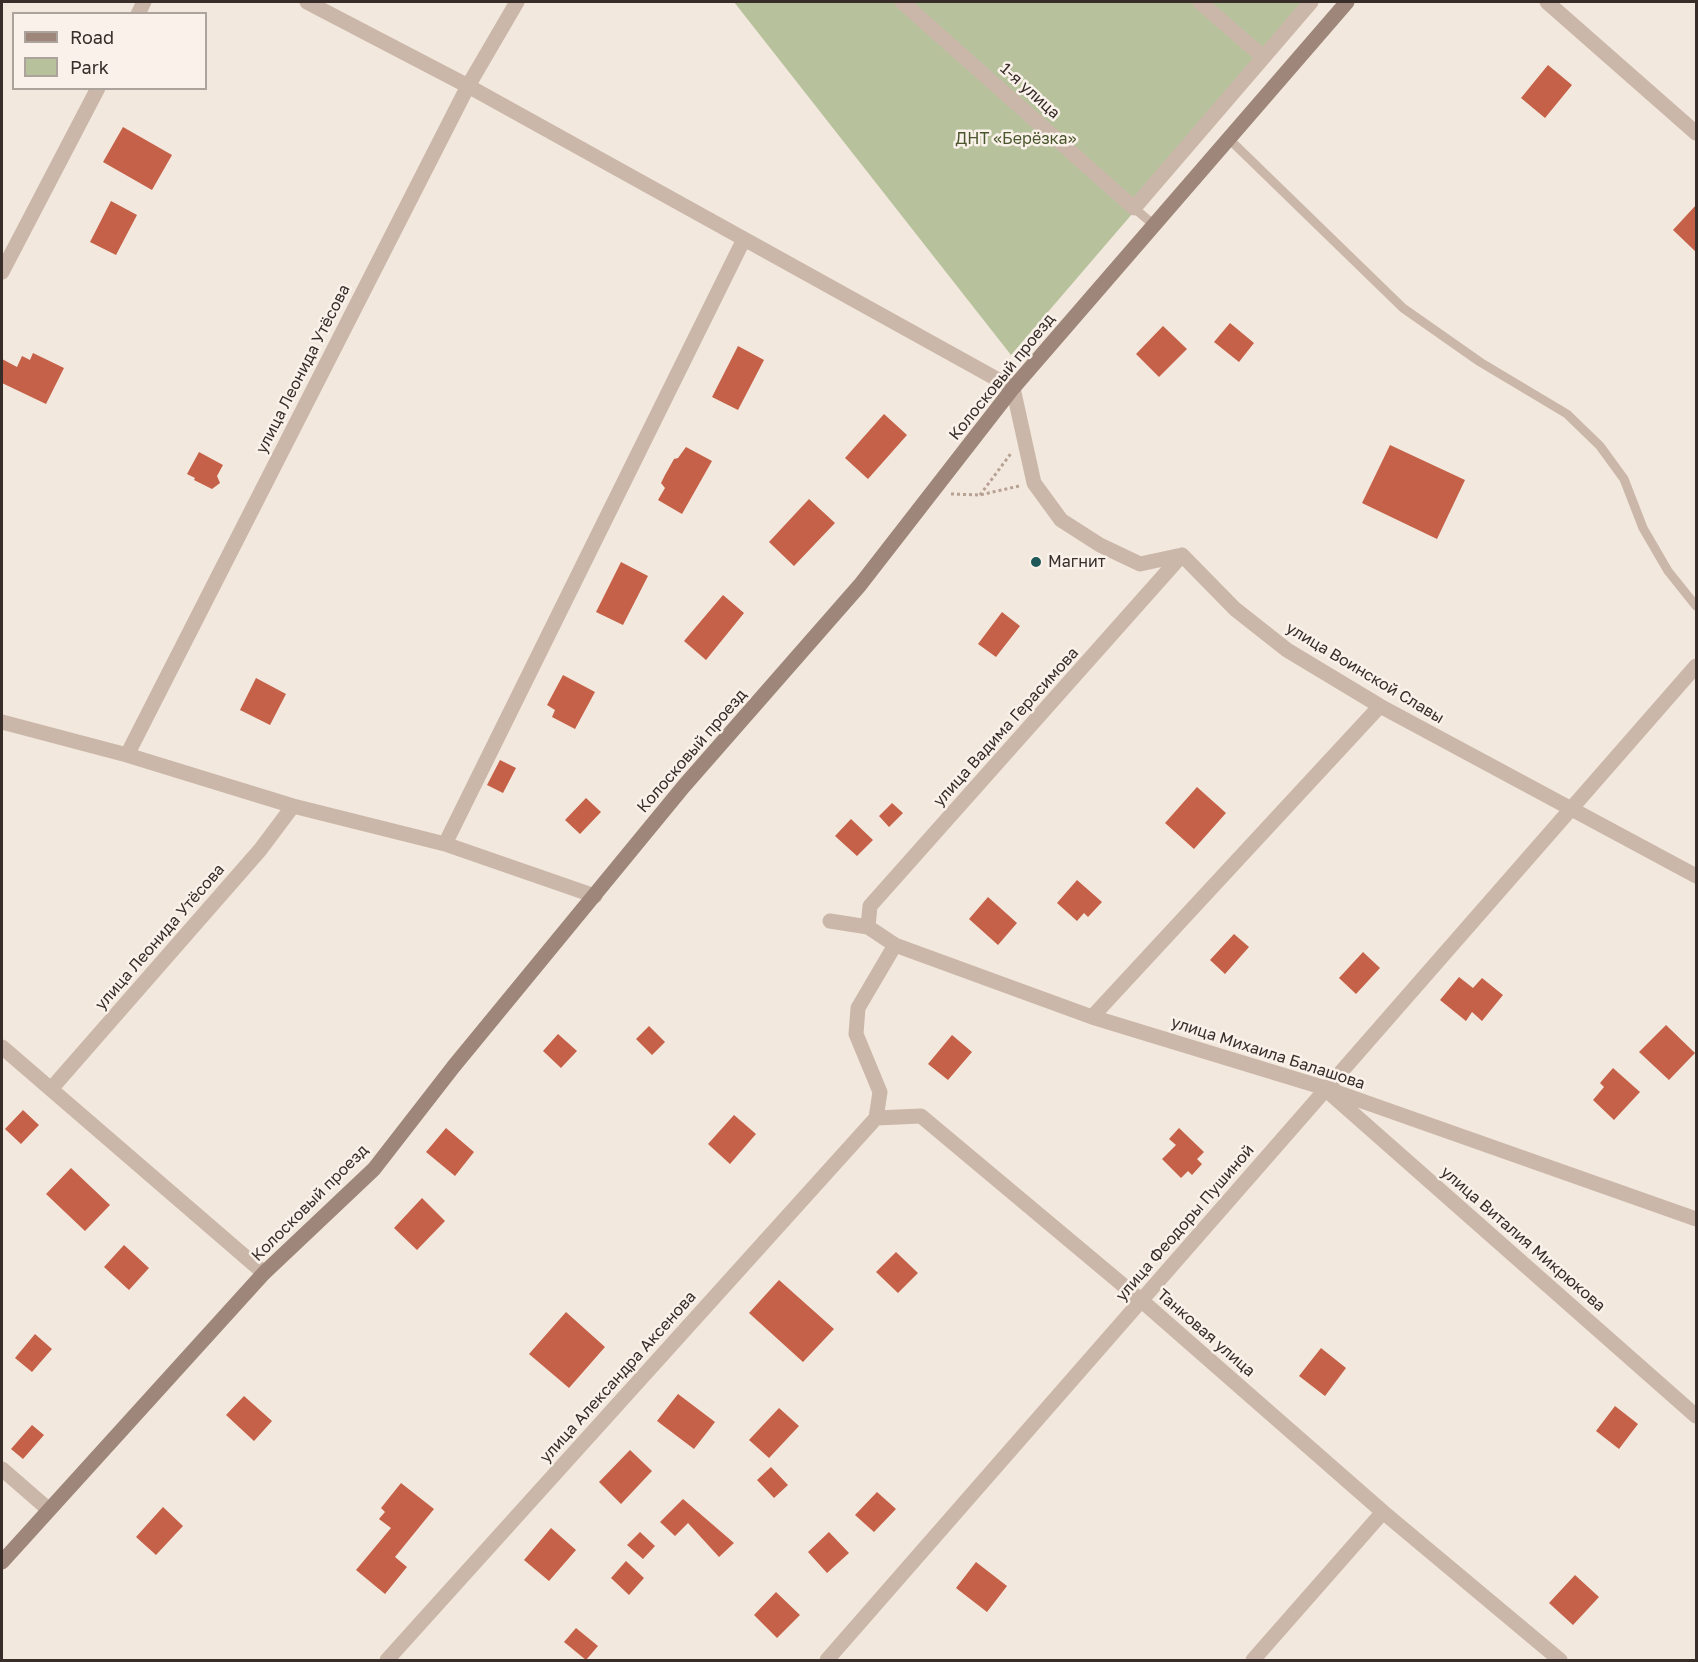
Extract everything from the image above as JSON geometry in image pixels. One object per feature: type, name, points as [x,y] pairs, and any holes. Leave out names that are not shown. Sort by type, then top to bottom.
[{"type":"street","points":[[307,2],[468,86],[1013,388],[1034,483],[1061,520],[1100,545],[1140,564],[1182,555]]},
{"type":"street","name":"улица Леонида Утёсова","points":[[127,755],[468,86],[517,2]]},
{"type":"street","name":"1-я улица","points":[[902,2],[1134,208]]},
{"type":"street","points":[[1200,2],[1263,56]]},
{"type":"street","points":[[1134,208],[1311,2]]},
{"type":"street","name":"Колосковый проезд","points":[[2,1562],[264,1273],[374,1169],[454,1066],[684,786],[860,585],[1013,388],[1347,2]]},
{"type":"street","points":[[1547,2],[1696,133]]},
{"type":"street","points":[[2,272],[97,90]]},
{"type":"street","points":[[445,844],[744,239]]},
{"type":"street","name":"улица Воинской Славы","points":[[1182,555],[1235,609],[1287,650],[1380,706],[1696,876]]},
{"type":"street","name":"улица Вадима Герасимова","points":[[868,927],[870,906],[1182,555]]},
{"type":"street","name":"улица Феодоры Пушиной","points":[[827,1660],[1696,666]]},
{"type":"street","points":[[1092,1017],[1380,706]]},
{"type":"street","points":[[2,722],[127,755],[293,806],[445,844],[595,896]]},
{"type":"street","name":"улица Леонида Утёсова","points":[[51,1089],[260,850],[293,806]]},
{"type":"street","name":"улица Михаила Балашова","points":[[830,921],[868,927],[895,945],[1092,1017],[1325,1088],[1696,1219]]},
{"type":"street","points":[[876,1118],[880,1092],[856,1034],[858,1008],[895,945]]},
{"type":"street","points":[[2,1047],[264,1273]]},
{"type":"street","name":"улица Виталия Микрюкова","points":[[1325,1088],[1696,1416]]},
{"type":"street","name":"Танковая улица","points":[[876,1118],[921,1116],[1142,1301],[1383,1512],[1560,1660]]},
{"type":"street","name":"улица Александра Аксенова","points":[[387,1660],[876,1118]]},
{"type":"street","points":[[2,1469],[48,1509]]},
{"type":"street","points":[[1253,1660],[1383,1512]]},
{"type":"lane","points":[[1229,139],[1403,308],[1480,363],[1567,414],[1600,446],[1624,480],[1643,528],[1668,571],[1696,606]]},
{"type":"lane","points":[[1134,208],[1154,225]]},
{"type":"path","points":[[980,495],[1023,436]]},
{"type":"path","points":[[932,493],[980,495],[1034,483]]},
{"type":"green space","name":"ДНТ «Берёзка»","points":[[734,2],[1314,2],[1011,355]]},
{"type":"building","points":[[1548,65],[1572,85],[1545,118],[1521,98]]},
{"type":"building","points":[[123,127],[172,155],[152,190],[103,162]]},
{"type":"building","points":[[111,201],[137,215],[116,255],[90,242]]},
{"type":"building","points":[[1696,205],[1696,252],[1673,230]]},
{"type":"building","points":[[1230,323],[1254,343],[1239,362],[1214,342]]},
{"type":"building","points":[[1163,326],[1187,349],[1159,377],[1136,354]]},
{"type":"building","points":[[738,346],[764,360],[738,410],[712,397]]},
{"type":"building","points":[[33,353],[64,368],[46,404],[2,383],[2,359],[17,367],[22,356],[30,360]]},
{"type":"building","points":[[884,414],[907,435],[868,479],[845,458]]},
{"type":"building","points":[[1390,445],[1465,480],[1437,539],[1362,503]]},
{"type":"building","points":[[686,447],[712,461],[682,514],[658,500],[665,488],[661,483],[665,475],[674,459],[678,458]]},
{"type":"building","points":[[199,452],[223,465],[217,476],[220,483],[212,489],[187,474]]},
{"type":"building","points":[[809,499],[835,523],[794,566],[769,542]]},
{"type":"building","points":[[621,562],[648,576],[623,625],[596,612]]},
{"type":"building","points":[[723,595],[744,613],[706,660],[684,641]]},
{"type":"building","points":[[1002,612],[1020,626],[996,657],[978,644]]},
{"type":"building","points":[[563,675],[595,692],[575,729],[552,717],[555,710],[547,705]]},
{"type":"building","points":[[256,678],[286,694],[270,725],[240,710]]},
{"type":"building","points":[[500,760],[516,768],[503,793],[487,785]]},
{"type":"building","points":[[1197,787],[1226,813],[1194,849],[1165,823]]},
{"type":"building","points":[[586,798],[601,812],[580,834],[565,820]]},
{"type":"building","points":[[892,803],[903,813],[889,827],[879,816]]},
{"type":"building","points":[[851,819],[873,840],[857,856],[835,836]]},
{"type":"building","points":[[1077,880],[1102,902],[1088,917],[1084,913],[1077,921],[1057,903]]},
{"type":"building","points":[[988,897],[1017,923],[998,945],[969,919]]},
{"type":"building","points":[[1234,934],[1249,947],[1225,974],[1210,960]]},
{"type":"building","points":[[1363,952],[1380,968],[1356,994],[1339,978]]},
{"type":"building","points":[[1459,977],[1473,988],[1482,978],[1503,995],[1482,1021],[1472,1012],[1466,1021],[1440,1000]]},
{"type":"building","points":[[1666,1025],[1695,1053],[1669,1080],[1639,1052]]},
{"type":"building","points":[[649,1026],[665,1042],[652,1055],[636,1039]]},
{"type":"building","points":[[558,1034],[577,1051],[561,1068],[543,1051]]},
{"type":"building","points":[[952,1035],[972,1052],[948,1080],[928,1064]]},
{"type":"building","points":[[1613,1068],[1640,1092],[1614,1120],[1593,1100],[1604,1087],[1600,1083]]},
{"type":"building","points":[[23,1110],[39,1125],[21,1144],[5,1129]]},
{"type":"building","points":[[734,1115],[756,1134],[730,1164],[708,1144]]},
{"type":"building","points":[[446,1128],[474,1152],[455,1176],[426,1152]]},
{"type":"building","points":[[1179,1128],[1204,1152],[1197,1159],[1202,1164],[1192,1175],[1188,1171],[1181,1178],[1162,1159],[1176,1145],[1169,1139]]},
{"type":"building","points":[[71,1168],[110,1205],[85,1231],[46,1194]]},
{"type":"building","points":[[422,1198],[445,1221],[417,1250],[394,1228]]},
{"type":"building","points":[[124,1245],[149,1268],[129,1290],[104,1267]]},
{"type":"building","points":[[896,1252],[918,1273],[898,1293],[876,1272]]},
{"type":"building","points":[[779,1280],[834,1329],[803,1362],[749,1313]]},
{"type":"building","points":[[566,1312],[605,1347],[569,1388],[529,1354]]},
{"type":"building","points":[[35,1334],[52,1349],[32,1372],[15,1358]]},
{"type":"building","points":[[1321,1348],[1346,1368],[1325,1396],[1299,1376]]},
{"type":"building","points":[[678,1394],[715,1422],[694,1449],[657,1421]]},
{"type":"building","points":[[244,1396],[272,1421],[254,1441],[226,1415]]},
{"type":"building","points":[[1615,1406],[1638,1424],[1619,1449],[1596,1431]]},
{"type":"building","points":[[779,1408],[799,1426],[769,1458],[749,1440]]},
{"type":"building","points":[[32,1425],[44,1435],[23,1459],[11,1449]]},
{"type":"building","points":[[630,1450],[652,1471],[621,1504],[599,1482]]},
{"type":"building","points":[[771,1467],[788,1485],[774,1498],[757,1480]]},
{"type":"building","points":[[401,1483],[434,1509],[395,1557],[407,1567],[385,1594],[356,1570],[391,1528],[379,1519],[385,1512],[381,1508]]},
{"type":"building","points":[[877,1492],[896,1509],[874,1532],[855,1515]]},
{"type":"building","points":[[683,1499],[734,1543],[719,1557],[688,1523],[675,1536],[660,1522]]},
{"type":"building","points":[[163,1507],[183,1526],[156,1555],[136,1537]]},
{"type":"building","points":[[551,1528],[576,1550],[549,1581],[524,1560]]},
{"type":"building","points":[[640,1532],[655,1546],[643,1559],[627,1545]]},
{"type":"building","points":[[829,1532],[849,1553],[827,1573],[808,1552]]},
{"type":"building","points":[[626,1561],[644,1578],[629,1595],[611,1578]]},
{"type":"building","points":[[976,1562],[1007,1586],[987,1612],[956,1588]]},
{"type":"building","points":[[1575,1575],[1599,1597],[1573,1625],[1549,1603]]},
{"type":"building","points":[[776,1592],[800,1615],[777,1638],[754,1615]]},
{"type":"building","points":[[576,1628],[598,1646],[586,1660],[564,1642]]},
{"type":"place","name":"Магнит","points":[[1036,562]]}]
